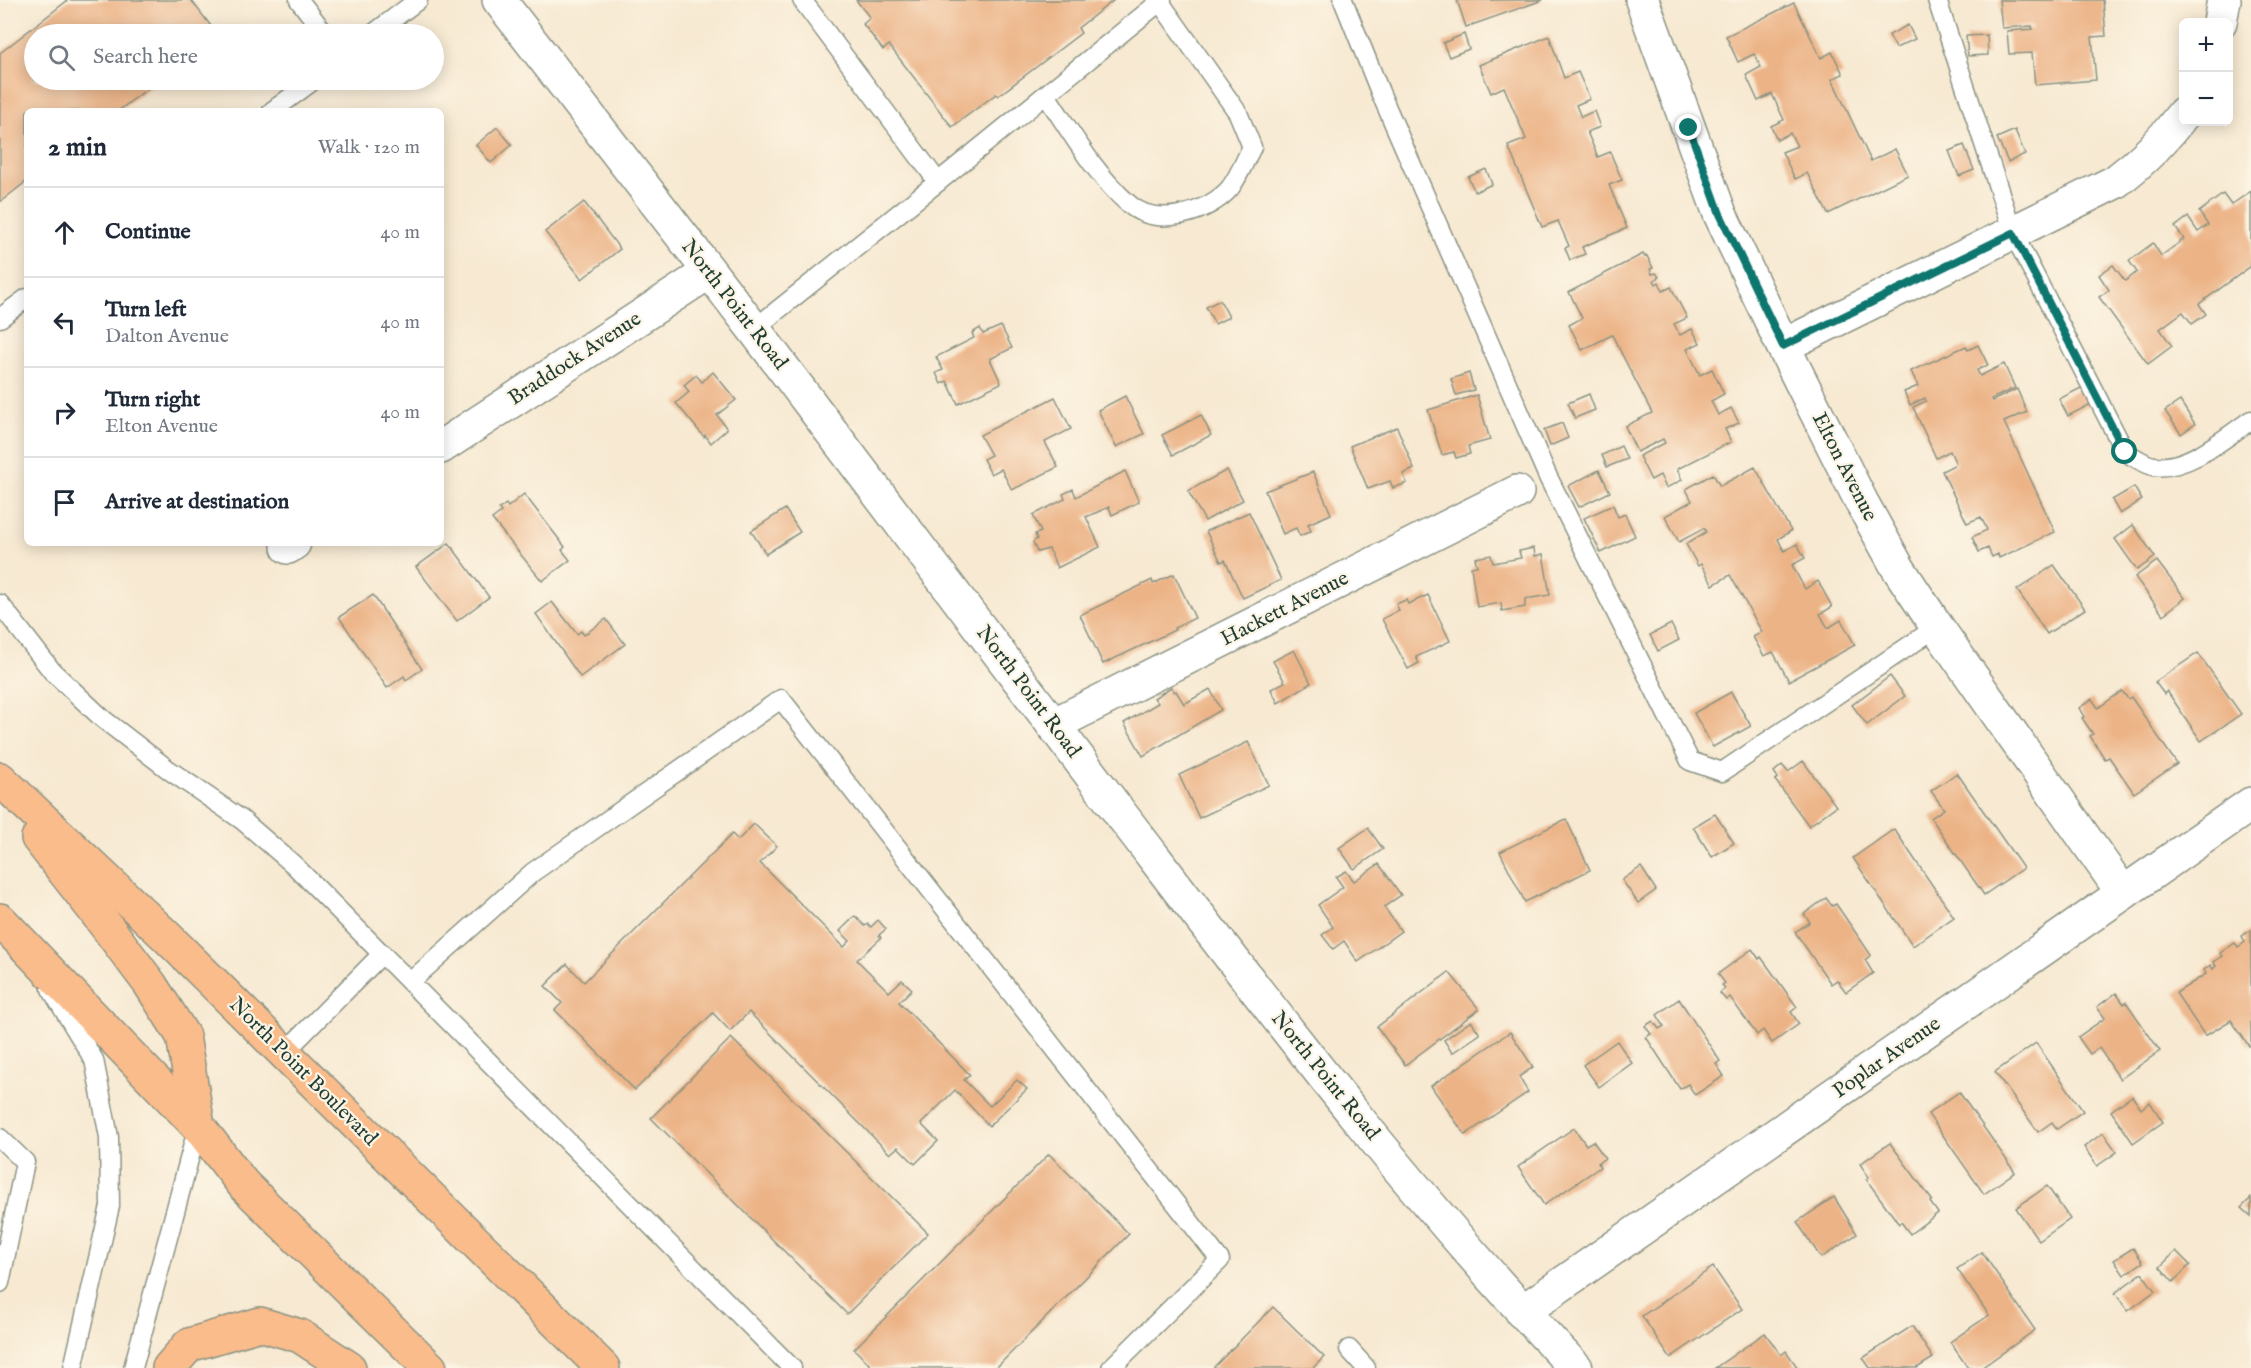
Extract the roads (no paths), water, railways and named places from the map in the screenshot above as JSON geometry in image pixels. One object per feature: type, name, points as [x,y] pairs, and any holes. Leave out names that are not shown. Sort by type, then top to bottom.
[{"type":"main road","name":"North Point Boulevard","points":[[0,779],[166,936],[603,1368]]},
{"type":"main road","points":[[0,790],[150,984],[183,1036],[198,1126]]},
{"type":"main road","points":[[0,920],[198,1126],[243,1184],[430,1368]]},
{"type":"main road","points":[[169,1368],[189,1344],[260,1324],[300,1336],[349,1368]]},
{"type":"street","name":"North Point Road","points":[[499,0],[754,329],[1304,1052],[1522,1312],[1576,1368]]},
{"type":"street","name":"Elton Avenue","points":[[1642,0],[1720,214],[1783,346],[1867,512],[1898,568],[1937,627],[2123,893]]},
{"type":"street","points":[[2221,18],[2224,0]]},
{"type":"street","points":[[1783,346],[2115,182],[2142,161],[2179,120]]},
{"type":"street","name":"Braddock Avenue","points":[[444,445],[709,272]]},
{"type":"street","name":"Hackett Avenue","points":[[1053,725],[1518,492]]},
{"type":"street","name":"Poplar Avenue","points":[[1522,1312],[2251,804]]},
{"type":"lane","points":[[299,0],[317,24]]},
{"type":"lane","points":[[386,24],[418,0]]},
{"type":"lane","points":[[802,0],[939,182]]},
{"type":"lane","points":[[1343,0],[1380,92],[1548,477],[1690,761],[1722,772],[1937,627]]},
{"type":"lane","points":[[1937,0],[2013,233],[2125,452],[2154,466],[2174,465],[2204,453],[2251,420]]},
{"type":"lane","points":[[754,329],[1161,1],[1238,113],[1252,147],[1229,188],[1208,205],[1181,216],[1154,215],[1131,206],[1096,168],[1046,95]]},
{"type":"lane","points":[[276,108],[300,90]]},
{"type":"lane","points":[[0,318],[24,300]]},
{"type":"lane","points":[[0,604],[52,671],[103,719],[169,770],[242,820],[294,865],[792,1368]]},
{"type":"lane","points":[[410,982],[533,872],[781,699],[1220,1260],[1111,1368]]},
{"type":"lane","points":[[24,944],[94,1060],[109,1137],[110,1206],[73,1368]]},
{"type":"lane","points":[[283,1054],[382,954]]},
{"type":"lane","points":[[133,1368],[198,1126]]},
{"type":"lane","points":[[0,1138],[25,1162],[0,1278]]},
{"type":"lane","points":[[1348,1349],[1366,1368]]}]
